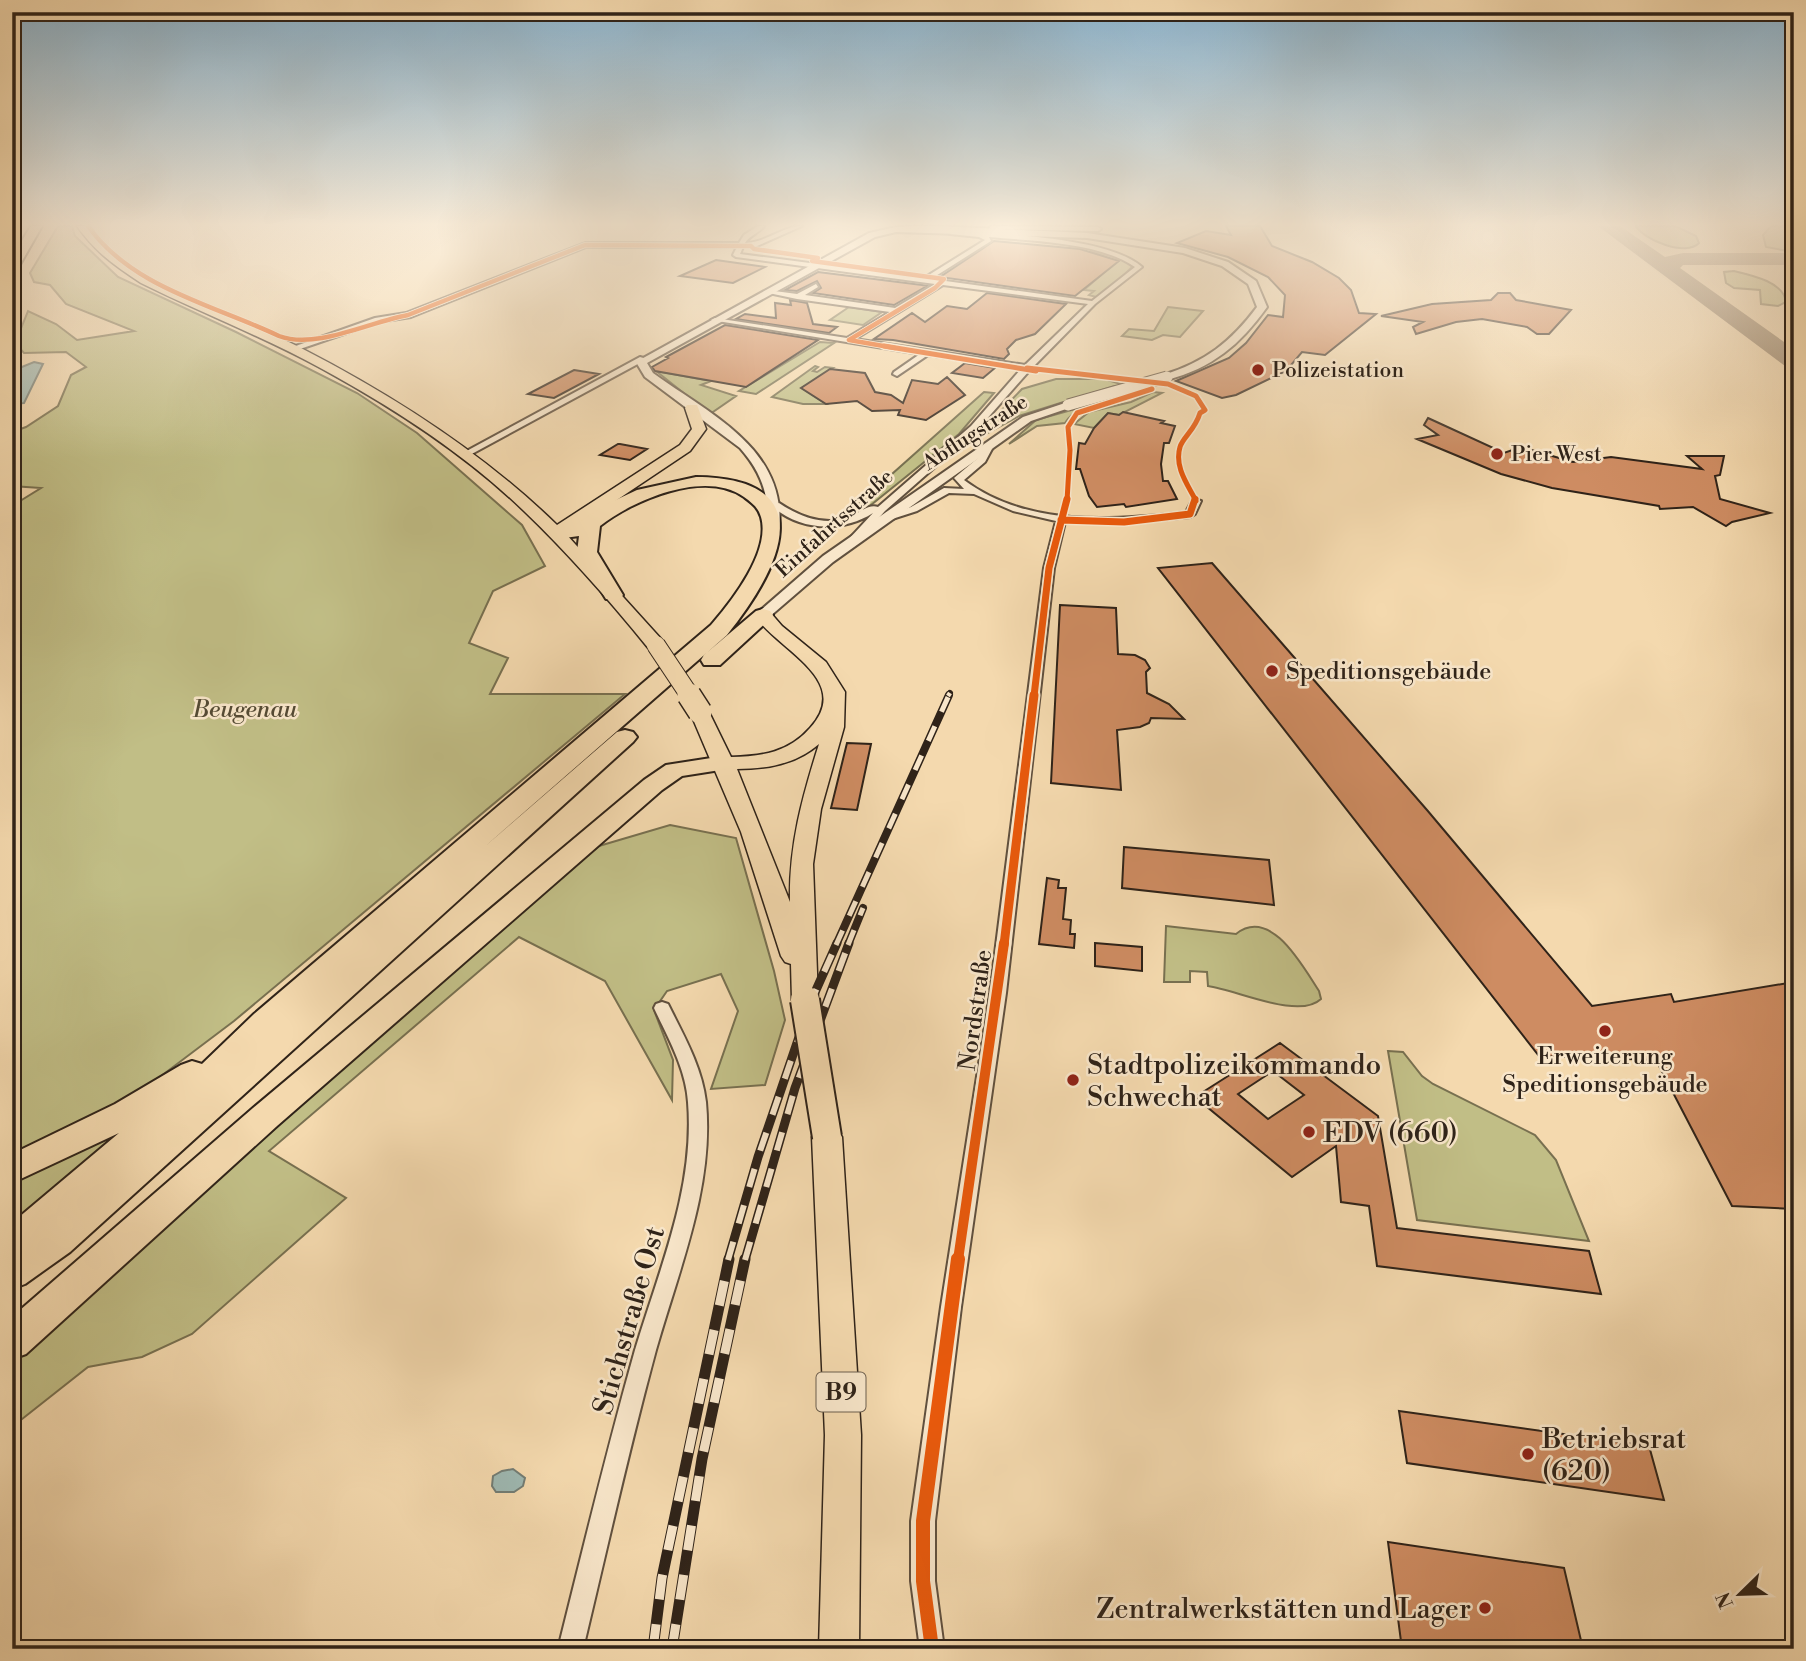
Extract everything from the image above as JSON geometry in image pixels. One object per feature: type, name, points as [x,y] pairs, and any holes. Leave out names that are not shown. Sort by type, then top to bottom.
[{"type":"highway","points":[[12,1245],[230,1058],[265,1022],[719,630],[744,600],[762,570],[774,519],[758,496],[745,489],[714,483],[679,485],[643,493],[588,519],[580,531],[556,533]]},
{"type":"highway","points":[[588,519],[587,552],[613,594]]},
{"type":"highway","points":[[12,1273],[57,1241],[762,615]]},
{"type":"highway","points":[[12,1342],[265,1117],[653,785],[675,770],[724,763]]},
{"type":"highway","points":[[12,1169],[123,1116],[265,1022]]},
{"type":"highway","points":[[12,1293],[57,1241]]},
{"type":"main road","name":"B9","points":[[200,304],[293,348],[396,407],[465,454],[556,533],[613,594],[656,645],[700,712],[768,866],[805,1000],[827,1136],[843,1435],[839,1649]]},
{"type":"main road","points":[[539,518],[588,519],[694,439],[699,429],[692,408]]},
{"type":"main road","points":[[762,615],[775,630],[819,666],[829,678],[835,692],[828,754],[810,809],[801,864],[800,903],[805,1000]]},
{"type":"main road","points":[[724,763],[769,761],[789,756],[819,735],[835,707]]},
{"type":"street","points":[[293,348],[378,320],[408,315],[437,304]]},
{"type":"street","name":"Abflugstraße","points":[[643,359],[746,304]]},
{"type":"street","points":[[844,304],[899,311]]},
{"type":"street","points":[[849,340],[911,304]]},
{"type":"street","name":"Einfahrtsstraße","points":[[762,615],[852,541],[900,492],[974,428],[1027,368],[1092,304]]},
{"type":"street","name":"Abflugstraße","points":[[852,541],[1027,419],[1207,363],[1231,346],[1262,304]]},
{"type":"street","points":[[715,320],[1027,368]]},
{"type":"street","points":[[897,374],[927,352]]},
{"type":"street","points":[[643,359],[640,364],[649,376],[744,445],[756,457],[768,480],[774,519],[788,515],[805,522],[836,523],[863,517],[890,496],[900,492]]},
{"type":"street","points":[[465,454],[643,359]]},
{"type":"street","points":[[611,376],[629,373],[649,376]]},
{"type":"street","points":[[989,447],[982,460],[958,478],[965,486],[1026,513],[1061,520],[1124,522],[1190,514],[1196,501]]},
{"type":"street","points":[[889,517],[914,509],[947,490],[966,490],[984,495]]},
{"type":"street","name":"Nordstraße","points":[[932,1649],[923,1581],[923,1521],[951,1307],[998,993],[1049,568],[1061,520]]},
{"type":"street","name":"Stichstraße Ost","points":[[570,1649],[646,1350],[691,1199],[698,1143],[697,1100],[685,1057],[662,1008]]},
{"type":"green space","name":"Beugenau","points":[[66,304],[175,304],[357,393],[417,433],[522,525],[545,566],[493,591],[469,643],[508,658],[490,694],[625,694],[234,1021],[128,1101],[12,1157],[12,506],[41,488],[12,486],[12,432],[26,427],[58,406],[71,375],[86,367],[66,352],[24,353],[15,343],[28,311],[56,324],[77,340],[134,331]]},
{"type":"green space","points":[[1761,304],[1783,304],[1778,306]]},
{"type":"green space","points":[[849,307],[882,312],[863,325],[830,320]]},
{"type":"green space","points":[[1168,307],[1203,311],[1180,337],[1163,335],[1152,340],[1122,336],[1129,329],[1154,331]]},
{"type":"green space","points":[[820,342],[834,343],[756,394],[739,391]]},
{"type":"green space","points":[[815,366],[818,367],[813,371],[817,372],[825,367],[833,368],[802,388],[826,404],[803,404],[772,397]]},
{"type":"green space","points":[[656,371],[711,381],[701,385],[736,396],[710,414]]},
{"type":"green space","points":[[1056,379],[1104,379],[1121,384],[1019,416],[947,458],[988,424],[1022,389]]},
{"type":"green space","points":[[984,392],[994,393],[959,434],[866,509],[855,507]]},
{"type":"green space","points":[[1153,392],[1162,393],[1119,415],[1108,413],[1094,428],[1074,424],[1089,412],[1131,402]]},
{"type":"green space","points":[[1128,394],[1085,407],[1065,423],[1037,426],[1009,444],[1036,420]]},
{"type":"green space","points":[[670,825],[736,838],[774,971],[785,1020],[765,1085],[711,1089],[738,1011],[721,974],[667,991],[654,1010],[673,1060],[672,1100],[605,981],[519,937],[269,1151],[346,1198],[192,1334],[142,1357],[88,1367],[12,1427],[12,1361],[93,1284],[555,879],[599,846]]},
{"type":"green space","points":[[1166,926],[1236,934],[1249,927],[1273,933],[1295,955],[1319,991],[1321,999],[1311,1005],[1298,1006],[1267,1002],[1208,986],[1207,972],[1190,971],[1190,982],[1164,982]]},
{"type":"green space","points":[[1388,1051],[1403,1052],[1422,1076],[1433,1084],[1535,1135],[1556,1160],[1589,1241],[1417,1220]]},
{"type":"green space","points":[[118,1130],[124,1133],[12,1228],[12,1181]]},
{"type":"water","points":[[34,362],[43,364],[24,403],[12,404],[12,371]]},
{"type":"water","points":[[513,1469],[525,1478],[523,1486],[514,1492],[496,1492],[492,1486],[493,1476]]},
{"type":"building","points":[[775,304],[807,304],[813,324],[837,327],[829,333],[736,319],[745,314],[776,318]]},
{"type":"building","points":[[974,304],[1066,304],[1035,334],[1016,340],[1007,349],[1009,354],[1004,359],[874,339],[912,313],[925,322],[947,306],[967,309]]},
{"type":"building","points":[[1284,304],[1356,304],[1359,313],[1376,314],[1325,355],[1302,352],[1286,371],[1236,395],[1222,398],[1176,381],[1229,358],[1246,343],[1268,315],[1283,317]]},
{"type":"building","points":[[1432,304],[1535,304],[1571,310],[1549,334],[1537,334],[1527,327],[1482,319],[1456,322],[1416,334],[1413,327],[1423,322],[1381,316]]},
{"type":"building","points":[[725,325],[818,340],[746,387],[655,371],[652,367]]},
{"type":"building","points":[[965,363],[995,368],[983,378],[952,373]]},
{"type":"building","points":[[830,369],[865,373],[875,392],[891,395],[903,403],[912,380],[938,384],[947,377],[965,395],[926,420],[898,415],[900,410],[872,411],[857,401],[826,404],[801,388]]},
{"type":"building","points":[[574,370],[599,374],[554,398],[528,394]]},
{"type":"building","points":[[1123,412],[1175,426],[1169,443],[1164,443],[1161,464],[1163,481],[1168,481],[1177,499],[1126,507],[1124,504],[1097,507],[1089,496],[1080,469],[1076,469],[1079,443],[1085,444],[1094,428],[1108,413],[1119,415]]},
{"type":"building","name":"Pier West","points":[[1428,418],[1504,453],[1521,447],[1573,462],[1611,457],[1702,469],[1687,456],[1724,456],[1720,475],[1715,476],[1720,499],[1770,513],[1732,522],[1726,526],[1693,507],[1660,509],[1659,506],[1552,488],[1501,474],[1417,439],[1438,435],[1424,425]]},
{"type":"building","points":[[618,444],[647,449],[630,460],[600,455]]},
{"type":"building","points":[[1212,563],[1427,810],[1592,1006],[1671,994],[1674,1002],[1794,982],[1794,1209],[1732,1206],[1656,1060],[1539,1056],[1158,568]]},
{"type":"building","points":[[1060,605],[1116,608],[1118,654],[1135,655],[1145,660],[1150,668],[1146,672],[1147,693],[1169,704],[1184,719],[1151,718],[1149,723],[1140,727],[1117,730],[1121,790],[1051,783]]},
{"type":"building","points":[[847,743],[871,744],[857,810],[831,808]]},
{"type":"building","points":[[1124,847],[1269,860],[1274,905],[1122,888]]},
{"type":"building","points":[[1047,878],[1059,880],[1058,888],[1066,888],[1063,919],[1071,920],[1070,934],[1075,934],[1074,948],[1039,944]]},
{"type":"building","points":[[1095,943],[1142,947],[1142,971],[1095,966]]},
{"type":"building","points":[[1280,1043],[1378,1116],[1397,1228],[1589,1251],[1601,1294],[1377,1266],[1369,1206],[1341,1202],[1336,1146],[1292,1177],[1195,1097]],"holes":[[[1273,1071],[1304,1095],[1268,1119],[1238,1094]]]},
{"type":"building","name":"Betriebsrat (620)","points":[[1399,1411],[1649,1446],[1664,1500],[1407,1463]]},
{"type":"building","name":"Zentralwerkstätten und Lager","points":[[1388,1542],[1564,1568],[1583,1649],[1402,1649]]},
{"type":"taxiway","points":[[1715,304],[1794,361]]},
{"type":"railway","points":[[836,945],[949,695]]},
{"type":"railway","points":[[848,945],[863,908]]},
{"type":"railway","points":[[728,1260],[758,1157],[812,999],[837,943]]},
{"type":"railway","points":[[745,1260],[795,1088],[849,943]]},
{"type":"railway","points":[[653,1649],[662,1578],[729,1259]]},
{"type":"railway","points":[[672,1649],[702,1459],[745,1259]]},
{"type":"cycle path","points":[[202,304],[279,336],[300,341],[329,337],[377,321],[408,315],[437,304]]},
{"type":"cycle path","points":[[849,340],[909,304]]},
{"type":"cycle path","points":[[849,340],[1036,371]]},
{"type":"cycle path","points":[[1027,368],[1168,384],[1196,396],[1205,410],[1200,413],[1196,427],[1180,447],[1180,472],[1196,501],[1190,514],[1124,522],[1061,520]]},
{"type":"cycle path","points":[[932,1649],[923,1581],[923,1521],[951,1307],[998,993],[1049,568],[1067,501],[1070,450],[1068,427],[1077,413],[1152,389]]},
{"type":"place","name":"Polizeistation","points":[[1258,370]]},
{"type":"place","name":"Pier West","points":[[1497,454]]},
{"type":"place","name":"Speditionsgebäude","points":[[1272,671]]},
{"type":"place","name":"Erweiterung Speditionsgebäude","points":[[1605,1031]]},
{"type":"place","name":"Stadtpolizeikommando Schwechat","points":[[1073,1080]]},
{"type":"place","name":"EDV (660)","points":[[1309,1132]]},
{"type":"place","name":"Betriebsrat (620)","points":[[1528,1454]]},
{"type":"place","name":"Zentralwerkstätten und Lager","points":[[1485,1608]]}]
